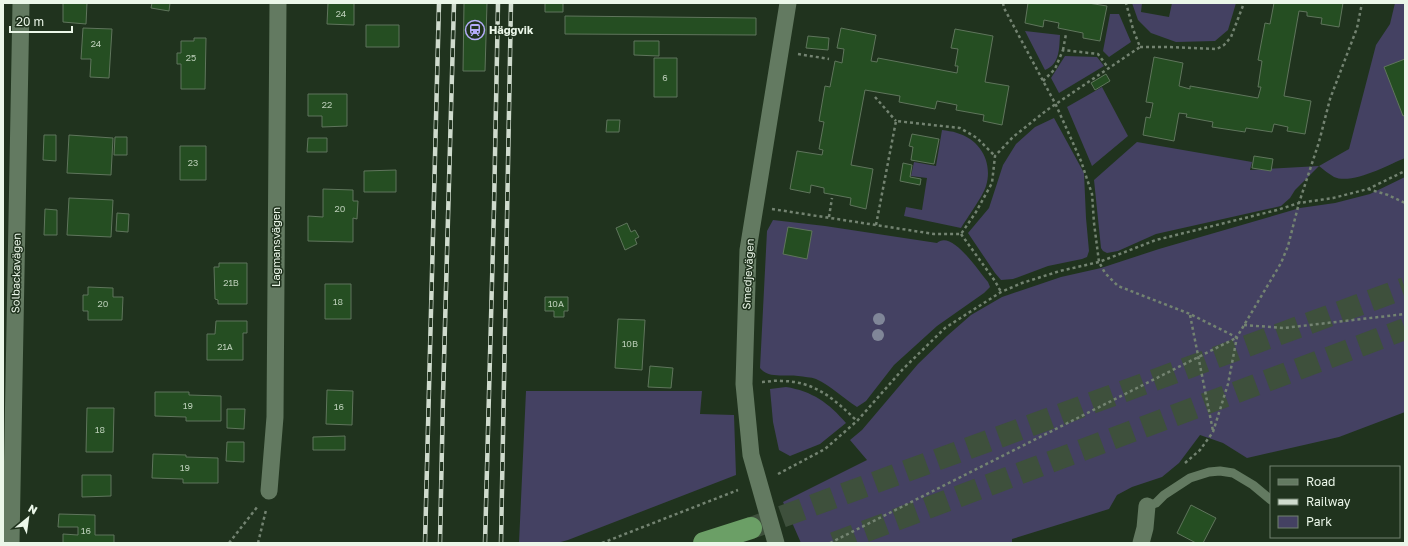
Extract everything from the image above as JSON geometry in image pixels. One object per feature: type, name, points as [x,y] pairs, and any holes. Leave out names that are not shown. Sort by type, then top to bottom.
[{"type":"highway","points":[[704,543],[751,528]]},
{"type":"street","name":"Solbackavägen","points":[[11,543],[21,3]]},
{"type":"street","name":"Lagmansvägen","points":[[269,492],[275,417],[278,3]]},
{"type":"street","name":"Smedjevägen","points":[[776,543],[751,455],[744,384],[748,250],[788,3]]},
{"type":"street","points":[[1141,543],[1145,528],[1147,506]]},
{"type":"lane","points":[[1147,506],[1156,503],[1164,495],[1190,478],[1208,472],[1220,471],[1233,473],[1253,485],[1270,499]]},
{"type":"path","points":[[1003,3],[1004,8],[1056,105],[1081,161],[1092,194],[1099,262],[1105,273],[1118,286],[1190,314],[1237,337]]},
{"type":"path","points":[[1126,3],[1133,29],[1140,47]]},
{"type":"path","points":[[961,234],[976,212],[992,183],[995,156],[1013,137],[1047,110],[1140,47],[1217,49],[1224,45],[1231,37],[1244,3]]},
{"type":"path","points":[[1180,468],[1200,450],[1213,432],[1228,384],[1237,337],[1281,263],[1288,246],[1299,203],[1319,142],[1330,99],[1357,28],[1362,3]]},
{"type":"path","points":[[1043,81],[1055,69],[1063,50],[1066,34]]},
{"type":"path","points":[[1063,50],[1098,54],[1109,69]]},
{"type":"path","points":[[794,53],[829,59]]},
{"type":"path","points":[[875,97],[896,121],[960,128],[978,138],[995,156]]},
{"type":"path","points":[[876,225],[896,121]]},
{"type":"path","points":[[778,474],[825,449],[858,421],[903,369],[945,328],[970,310],[1001,292],[1022,283],[1060,271],[1099,262],[1156,240],[1277,210],[1299,203],[1333,198],[1368,189],[1405,171]]},
{"type":"path","points":[[1368,189],[1388,195],[1405,203]]},
{"type":"path","points":[[829,217],[832,198]]},
{"type":"path","points":[[768,208],[934,234],[961,234]]},
{"type":"path","points":[[961,234],[995,281],[1001,292]]},
{"type":"path","points":[[1190,314],[1213,432]]},
{"type":"path","points":[[1244,325],[1284,328],[1405,314]]},
{"type":"path","points":[[830,543],[1237,337]]},
{"type":"path","points":[[744,384],[779,380],[798,382],[814,387],[834,399],[858,421]]},
{"type":"path","points":[[602,543],[738,490]]},
{"type":"path","points":[[228,543],[269,492]]},
{"type":"path","points":[[258,543],[269,492]]},
{"type":"green space","points":[[1132,3],[1142,3],[1141,12],[1169,17],[1172,3],[1236,3],[1228,30],[1215,41],[1176,42],[1151,33],[1138,20]]},
{"type":"green space","points":[[1395,3],[1405,3],[1403,116],[1405,115],[1405,158],[1370,173],[1342,179],[1334,177],[1319,166],[1349,149],[1376,45],[1390,24]]},
{"type":"green space","points":[[1110,14],[1119,14],[1131,42],[1109,57],[1103,51]]},
{"type":"green space","points":[[1025,31],[1060,35],[1058,56],[1054,64],[1045,70]]},
{"type":"green space","points":[[1065,56],[1097,57],[1104,66],[1059,93],[1051,78]]},
{"type":"green space","points":[[1102,87],[1128,136],[1092,166],[1067,107]]},
{"type":"green space","points":[[1054,118],[1084,173],[1089,251],[1087,257],[1082,259],[1048,266],[1013,279],[1001,280],[968,233],[989,208],[1003,165],[1016,144],[1035,127]]},
{"type":"green space","points":[[942,130],[957,133],[973,141],[983,154],[988,169],[986,186],[961,228],[904,216],[906,207],[922,210],[927,178],[911,176],[914,162],[936,166]]},
{"type":"green space","points":[[1137,142],[1252,162],[1250,170],[1319,166],[1281,206],[1156,234],[1118,251],[1107,253],[1101,248],[1094,180]]},
{"type":"green space","points":[[1405,177],[1405,412],[1339,437],[1247,458],[1223,443],[1200,435],[1179,463],[1162,477],[1132,487],[1117,495],[1109,509],[1012,539],[1012,543],[801,543],[783,502],[867,460],[850,440],[862,430],[918,364],[971,315],[1002,297],[1061,277],[1101,268],[1159,249],[1300,208],[1335,203],[1370,194]]},
{"type":"green space","points":[[773,220],[825,226],[937,243],[943,240],[950,242],[965,254],[988,282],[990,287],[984,293],[937,326],[894,365],[866,401],[857,407],[827,385],[816,379],[810,377],[772,375],[760,368],[767,231]]},
{"type":"green space","points":[[786,387],[804,392],[819,399],[846,423],[820,444],[790,456],[779,450],[773,422],[770,389]]},
{"type":"green space","points":[[526,391],[702,391],[700,414],[734,415],[736,475],[568,540],[557,543],[519,543]]},
{"type":"building","points":[[63,3],[87,3],[86,24],[63,22]]},
{"type":"building","points":[[152,3],[170,3],[169,11],[151,8]]},
{"type":"building","points":[[328,3],[354,3],[354,25],[327,24]]},
{"type":"building","points":[[464,3],[487,3],[485,71],[463,71]]},
{"type":"building","points":[[545,3],[563,3],[563,12],[545,12]]},
{"type":"building","points":[[1028,3],[1088,3],[1107,6],[1100,41],[1083,38],[1083,33],[1058,28],[1059,23],[1044,20],[1043,27],[1025,23]]},
{"type":"building","points":[[1274,3],[1343,3],[1339,27],[1321,24],[1322,18],[1307,16],[1307,12],[1299,11],[1284,96],[1311,101],[1305,134],[1287,131],[1288,127],[1274,124],[1272,132],[1246,128],[1245,132],[1212,127],[1213,122],[1186,117],[1187,114],[1179,113],[1174,141],[1143,135],[1146,117],[1150,118],[1153,103],[1146,102],[1154,57],[1183,63],[1179,86],[1190,89],[1190,86],[1258,98],[1261,87],[1258,87],[1262,61],[1258,60],[1265,23],[1270,24]]},
{"type":"building","points":[[565,16],[756,18],[756,35],[565,34]]},
{"type":"building","points":[[366,25],[399,25],[399,47],[366,47]]},
{"type":"building","points":[[83,28],[112,29],[109,78],[90,77],[91,59],[81,59]]},
{"type":"building","points":[[841,28],[876,35],[871,61],[877,62],[878,58],[957,73],[958,66],[955,66],[958,49],[951,48],[955,29],[993,36],[985,82],[1009,86],[1002,125],[983,121],[984,115],[956,110],[957,105],[937,101],[935,109],[899,102],[900,96],[865,90],[851,165],[873,169],[866,209],[850,205],[851,198],[824,193],[824,188],[811,185],[810,193],[790,189],[797,151],[822,155],[823,150],[819,149],[824,122],[819,121],[825,86],[830,87],[835,61],[842,63],[844,49],[837,48]]},
{"type":"building","points":[[808,36],[829,38],[828,50],[806,48]]},
{"type":"building","points":[[194,38],[206,38],[205,89],[181,89],[181,64],[177,64],[177,53],[181,53],[181,41],[194,41]]},
{"type":"building","points":[[634,41],[659,41],[659,56],[634,55]]},
{"type":"building","points":[[654,58],[677,58],[677,97],[654,97]]},
{"type":"building","points":[[1405,59],[1405,115],[1403,116],[1384,67]]},
{"type":"building","points":[[1106,74],[1110,81],[1095,90],[1091,83]]},
{"type":"building","points":[[308,94],[347,94],[347,126],[322,127],[322,116],[308,116]]},
{"type":"building","points":[[607,120],[620,120],[619,132],[606,132]]},
{"type":"building","points":[[912,134],[939,139],[934,164],[911,160],[913,147],[909,146]]},
{"type":"building","points":[[44,135],[56,135],[56,161],[43,160]]},
{"type":"building","points":[[69,135],[113,138],[111,175],[67,173]]},
{"type":"building","points":[[115,137],[127,137],[127,155],[114,155]]},
{"type":"building","points":[[308,138],[327,138],[327,152],[307,152]]},
{"type":"building","points":[[180,146],[206,146],[206,180],[180,180]]},
{"type":"building","points":[[1254,156],[1273,159],[1271,171],[1252,168]]},
{"type":"building","points":[[903,163],[912,165],[910,177],[921,179],[920,185],[900,181]]},
{"type":"building","points":[[396,170],[396,192],[364,192],[364,171]]},
{"type":"building","points":[[323,189],[353,190],[353,201],[358,201],[357,219],[353,218],[353,242],[308,241],[308,216],[323,217]]},
{"type":"building","points":[[69,198],[113,200],[111,237],[67,235]]},
{"type":"building","points":[[45,209],[57,210],[57,235],[44,235]]},
{"type":"building","points":[[117,213],[129,214],[128,232],[116,231]]},
{"type":"building","points":[[627,223],[631,232],[635,230],[639,237],[635,239],[637,244],[625,250],[616,228]]},
{"type":"building","points":[[788,227],[812,231],[807,259],[783,254]]},
{"type":"building","points":[[219,263],[247,263],[247,304],[218,304],[218,300],[215,299],[214,267],[219,267]]},
{"type":"building","points":[[325,284],[351,284],[351,319],[325,319]]},
{"type":"building","points":[[88,287],[113,288],[113,297],[123,297],[122,320],[88,320],[88,311],[83,311],[83,295],[88,295]]},
{"type":"building","points":[[545,297],[568,297],[568,311],[564,311],[564,317],[554,317],[554,311],[545,311]]},
{"type":"building","points":[[618,319],[645,320],[642,370],[615,368]]},
{"type":"building","points":[[216,321],[247,321],[247,333],[243,333],[243,360],[207,360],[207,334],[215,334]]},
{"type":"building","points":[[650,366],[673,368],[671,388],[648,387]]},
{"type":"building","points":[[327,390],[353,391],[352,425],[326,424]]},
{"type":"building","points":[[155,392],[189,392],[189,395],[221,396],[221,421],[186,421],[186,417],[155,416]]},
{"type":"building","points":[[87,408],[114,408],[113,452],[86,452]]},
{"type":"building","points":[[227,409],[245,409],[244,429],[227,428]]},
{"type":"building","points":[[345,436],[345,450],[313,450],[313,437]]},
{"type":"building","points":[[227,442],[244,442],[244,462],[226,461]]},
{"type":"building","points":[[153,454],[218,458],[218,483],[183,483],[183,479],[152,478]]},
{"type":"building","points":[[82,475],[111,475],[111,496],[82,497]]},
{"type":"building","points":[[1191,505],[1216,518],[1203,543],[1196,543],[1177,533]]},
{"type":"building","points":[[59,514],[95,515],[95,535],[114,535],[114,543],[63,543],[63,534],[78,535],[78,527],[58,527]]},
{"type":"tunnel","points":[[751,528],[1405,288]]},
{"type":"tunnel","points":[[834,543],[1405,329]]},
{"type":"railway","points":[[425,543],[439,3]]},
{"type":"railway","points":[[440,543],[454,3]]},
{"type":"railway","points":[[485,543],[498,3]]},
{"type":"railway","points":[[501,543],[511,3]]},
{"type":"place","name":"Häggvik","points":[[475,30]]}]
